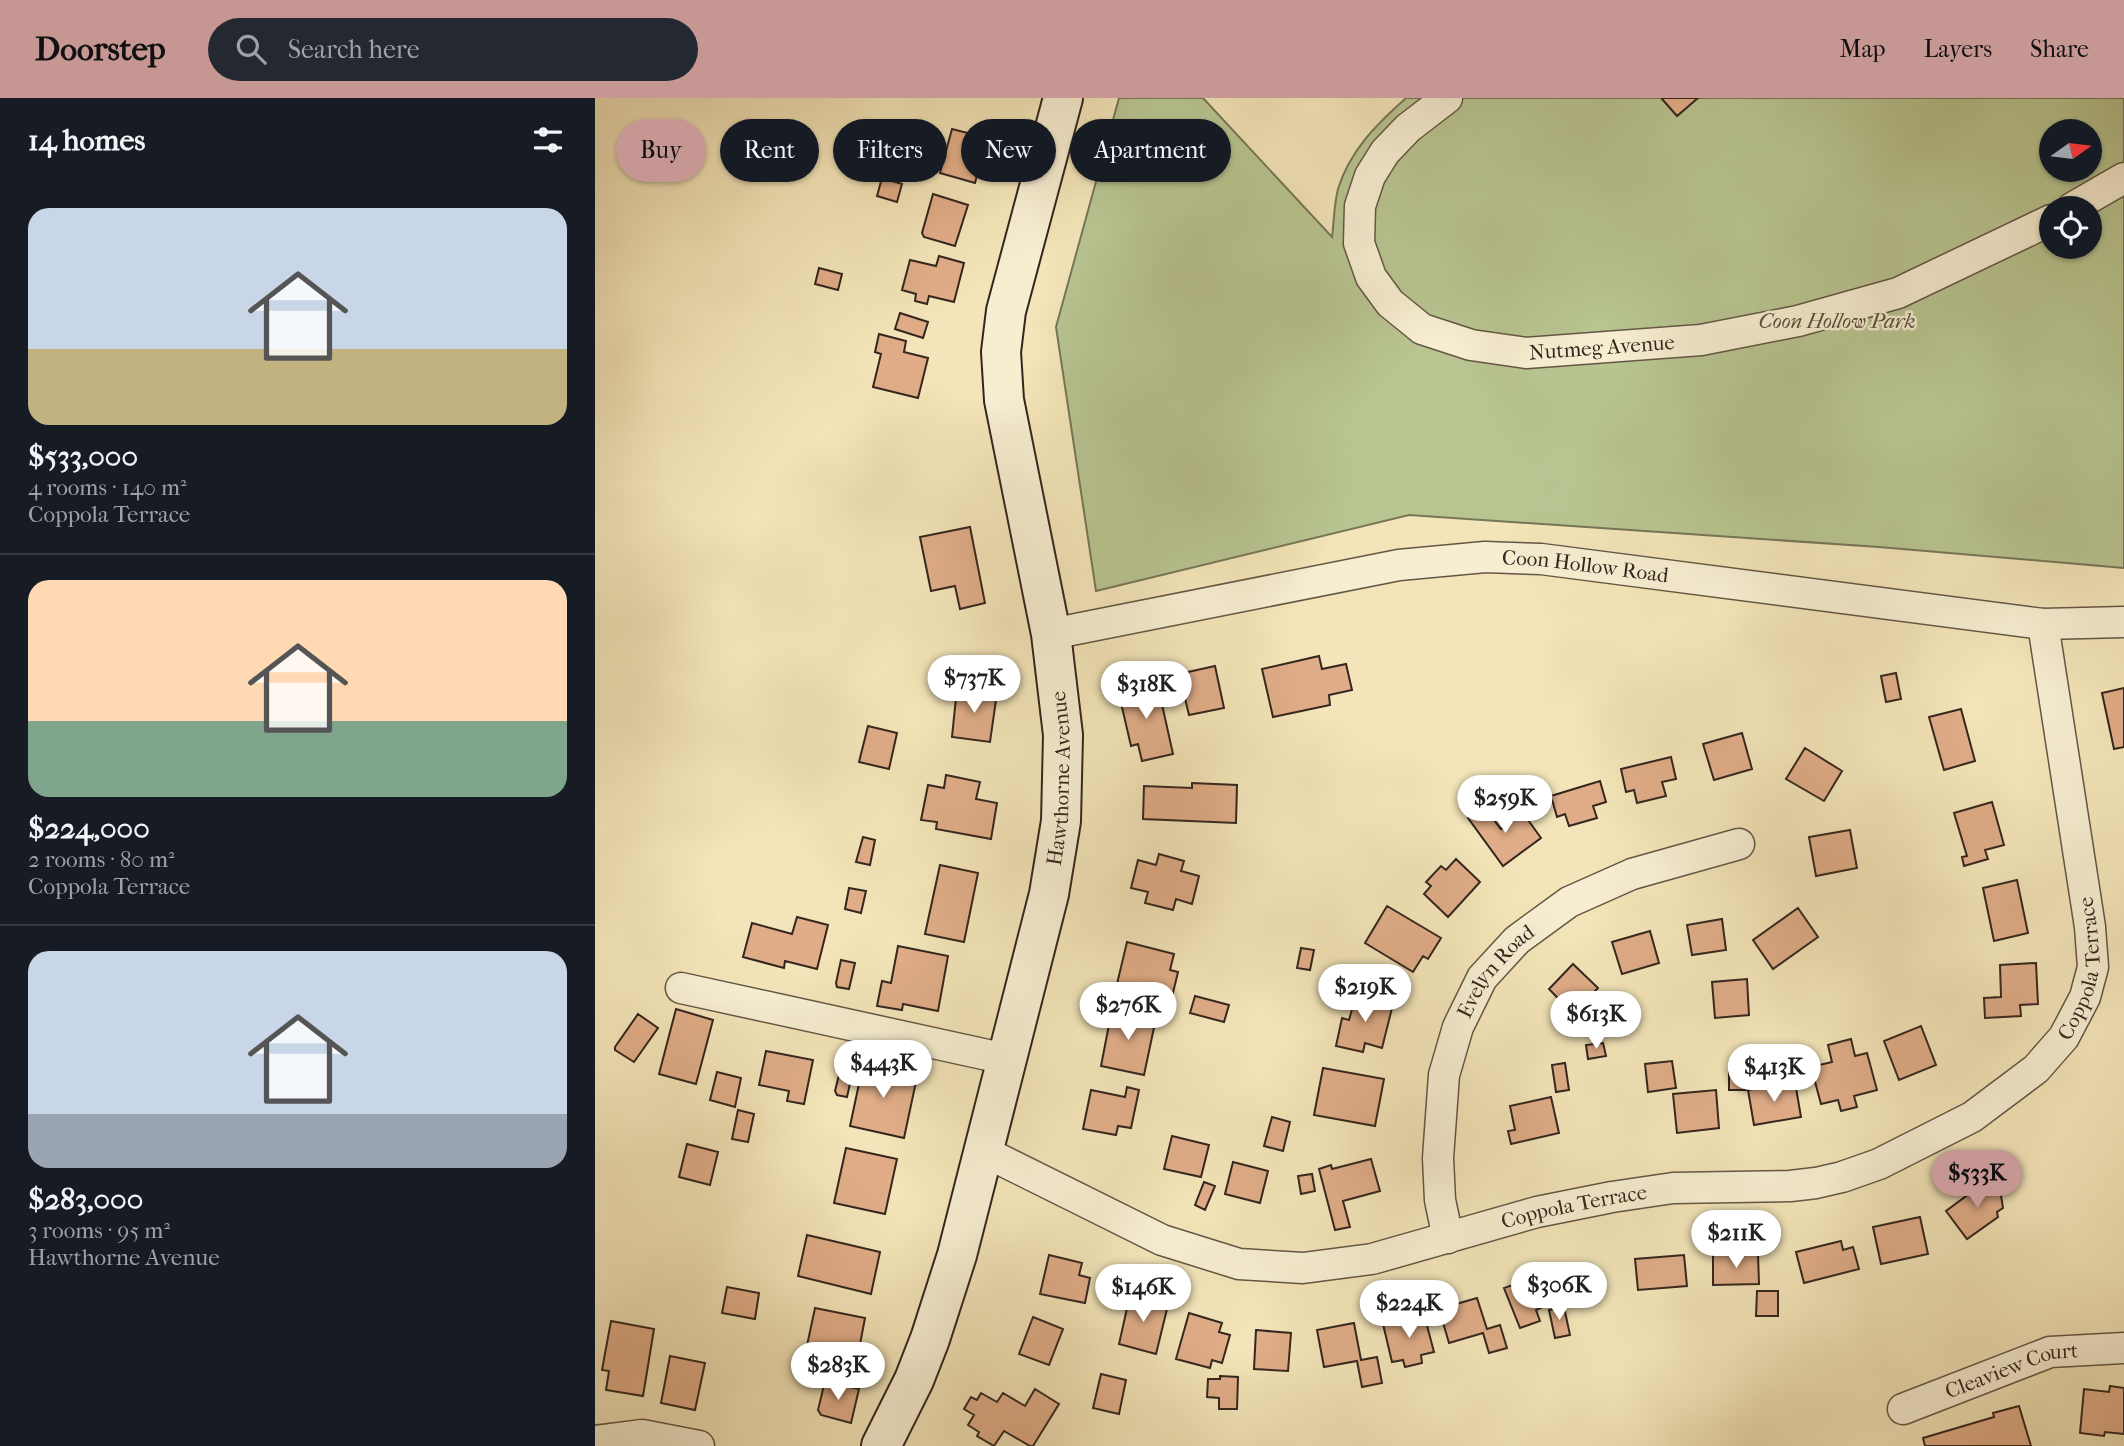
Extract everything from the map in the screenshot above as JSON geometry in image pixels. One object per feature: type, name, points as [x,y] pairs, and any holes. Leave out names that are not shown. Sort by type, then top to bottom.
[{"type":"street","name":"Hawthorne Avenue","points":[[881,1446],[914,1380],[957,1255],[1049,894],[1061,821],[1063,735],[1051,634],[1004,400],[1002,352],[1006,311],[1063,98]]},
{"type":"street","name":"Nutmeg Avenue","points":[[1447,98],[1408,128],[1385,152],[1370,176],[1360,206],[1359,243],[1371,277],[1390,303],[1422,329],[1471,345],[1526,353],[1701,340],[1798,321],[1898,293],[2039,226]]},
{"type":"street","points":[[2093,196],[2124,178]]},
{"type":"street","name":"Coon Hollow Road","points":[[1051,634],[1399,565],[1485,557],[1541,559],[2043,624],[2124,622]]},
{"type":"street","name":"Coppola Terrace","points":[[985,1152],[1162,1240],[1239,1264],[1303,1268],[1372,1259],[1537,1212],[1612,1197],[1673,1188],[1790,1186],[1842,1177],[1879,1164],[1972,1117],[2036,1069],[2064,1037],[2085,997],[2093,967],[2090,927],[2043,624]]},
{"type":"street","name":"Evelyn Road","points":[[1448,1238],[1440,1200],[1438,1158],[1444,1075],[1458,1027],[1482,978],[1517,940],[1569,902],[1632,874],[1739,844]]},
{"type":"street","points":[[681,988],[1006,1059]]},
{"type":"street","name":"Cleaview Court","points":[[1903,1409],[2050,1352],[2124,1348]]},
{"type":"street","points":[[595,1441],[642,1435],[699,1446]]},
{"type":"green space","name":"Coon Hollow Park","points":[[1119,98],[1203,98],[1222,119],[1113,119]]},
{"type":"green space","name":"Coon Hollow Park","points":[[1406,98],[2124,98],[2124,568],[1879,547],[1409,515],[1096,591],[1056,327],[1096,182],[1231,182],[1231,128],[1332,237],[1338,189],[1343,175],[1357,150],[1375,128]]},
{"type":"building","points":[[1698,98],[1677,116],[1662,99]]},
{"type":"building","points":[[952,129],[961,131],[961,179],[947,175],[947,147]]},
{"type":"building","points":[[881,182],[902,184],[897,202],[877,196]]},
{"type":"building","points":[[933,194],[968,205],[955,246],[924,237],[922,233]]},
{"type":"building","points":[[939,256],[964,263],[954,302],[929,296],[927,304],[915,301],[916,294],[902,290],[910,260],[936,266]]},
{"type":"building","points":[[819,268],[842,274],[838,290],[815,284]]},
{"type":"building","points":[[900,313],[928,322],[923,338],[895,329]]},
{"type":"building","points":[[879,334],[906,341],[904,352],[928,358],[918,398],[873,387],[881,354],[875,352]]},
{"type":"building","points":[[970,527],[985,603],[960,609],[955,586],[931,591],[920,537]]},
{"type":"building","points":[[1319,656],[1322,669],[1346,664],[1352,690],[1329,695],[1330,705],[1273,717],[1262,669]]},
{"type":"building","points":[[1215,666],[1224,708],[1189,715],[1179,674]]},
{"type":"building","points":[[1896,673],[1901,699],[1886,702],[1881,676]]},
{"type":"building","points":[[1157,682],[1173,754],[1142,761],[1138,744],[1131,746],[1118,690]]},
{"type":"building","points":[[957,688],[997,693],[990,742],[952,737]]},
{"type":"building","points":[[2124,688],[2124,747],[2114,749],[2102,693]]},
{"type":"building","points":[[1961,709],[1975,761],[1944,770],[1929,717]]},
{"type":"building","points":[[868,726],[897,733],[889,769],[859,762]]},
{"type":"building","points":[[1742,733],[1752,769],[1714,780],[1703,744]]},
{"type":"building","points":[[1805,748],[1842,771],[1824,801],[1786,779]]},
{"type":"building","points":[[1671,757],[1676,779],[1662,782],[1666,796],[1637,803],[1634,790],[1626,792],[1621,769]]},
{"type":"building","points":[[946,775],[980,782],[976,799],[997,803],[991,839],[936,829],[937,822],[921,820],[928,785],[944,788]]},
{"type":"building","points":[[1600,781],[1606,802],[1593,806],[1597,818],[1569,826],[1565,814],[1557,817],[1551,796]]},
{"type":"building","points":[[1192,783],[1237,785],[1236,823],[1143,819],[1144,786],[1192,788]]},
{"type":"building","points":[[1992,802],[2004,845],[1985,850],[1988,859],[1964,866],[1962,857],[1967,856],[1954,813]]},
{"type":"building","points":[[1484,807],[1501,829],[1523,813],[1541,838],[1503,866],[1468,818]]},
{"type":"building","points":[[1850,830],[1857,868],[1816,876],[1809,837]]},
{"type":"building","points":[[863,837],[875,840],[870,865],[856,862]]},
{"type":"building","points":[[1159,854],[1184,861],[1181,871],[1199,876],[1192,904],[1176,899],[1173,910],[1145,903],[1148,892],[1131,888],[1138,860],[1156,865]]},
{"type":"building","points":[[1456,859],[1480,882],[1448,917],[1424,894],[1431,886],[1426,882],[1441,866],[1446,870]]},
{"type":"building","points":[[940,865],[978,873],[964,942],[925,934]]},
{"type":"building","points":[[2017,880],[2028,933],[1994,941],[1983,888]]},
{"type":"building","points":[[849,888],[866,891],[861,913],[845,909]]},
{"type":"building","points":[[1387,906],[1441,938],[1428,959],[1423,956],[1413,972],[1365,943]]},
{"type":"building","points":[[1798,908],[1818,937],[1773,969],[1753,940]]},
{"type":"building","points":[[797,917],[828,925],[817,969],[785,961],[784,968],[743,957],[752,923],[792,934]]},
{"type":"building","points":[[1722,919],[1726,950],[1692,955],[1687,925]]},
{"type":"building","points":[[1650,931],[1659,963],[1622,974],[1612,942]]},
{"type":"building","points":[[1127,942],[1174,954],[1170,970],[1178,972],[1171,1001],[1116,988]]},
{"type":"building","points":[[898,946],[948,956],[938,1011],[903,1004],[902,1010],[877,1006],[882,981],[891,983]]},
{"type":"building","points":[[1301,948],[1314,950],[1310,970],[1297,968]]},
{"type":"building","points":[[841,960],[855,963],[849,989],[837,987]]},
{"type":"building","points":[[2036,963],[2038,1004],[2020,1005],[2021,1016],[1985,1018],[1984,998],[2001,997],[2000,965]]},
{"type":"building","points":[[1573,964],[1598,988],[1573,1014],[1549,989]]},
{"type":"building","points":[[1747,979],[1749,1015],[1715,1018],[1712,982]]},
{"type":"building","points":[[1356,995],[1393,1004],[1382,1048],[1365,1043],[1363,1052],[1336,1046],[1342,1018],[1349,1020]]},
{"type":"building","points":[[1195,996],[1229,1005],[1224,1022],[1190,1013]]},
{"type":"building","points":[[676,1009],[713,1020],[696,1084],[659,1074]]},
{"type":"building","points":[[1112,1009],[1156,1018],[1144,1075],[1101,1066]]},
{"type":"building","points":[[638,1014],[658,1028],[634,1062],[615,1050],[615,1047]]},
{"type":"building","points":[[1921,1026],[1936,1065],[1899,1080],[1884,1041]]},
{"type":"building","points":[[1851,1039],[1855,1056],[1867,1053],[1877,1090],[1854,1096],[1857,1107],[1841,1111],[1838,1100],[1821,1104],[1811,1067],[1832,1062],[1828,1045]]},
{"type":"building","points":[[1603,1043],[1606,1056],[1588,1059],[1586,1045]]},
{"type":"building","points":[[766,1051],[813,1060],[804,1104],[787,1101],[789,1091],[759,1085]]},
{"type":"building","points":[[868,1059],[887,1063],[886,1070],[917,1077],[904,1138],[850,1126],[863,1065]]},
{"type":"building","points":[[1672,1061],[1676,1088],[1648,1092],[1645,1064]]},
{"type":"building","points":[[1565,1063],[1569,1090],[1556,1092],[1552,1065]]},
{"type":"building","points":[[1747,1063],[1747,1090],[1729,1090],[1729,1064]]},
{"type":"building","points":[[841,1067],[853,1070],[847,1097],[837,1095],[835,1091]]},
{"type":"building","points":[[1323,1068],[1384,1079],[1375,1126],[1314,1115]]},
{"type":"building","points":[[717,1072],[741,1078],[735,1107],[710,1100]]},
{"type":"building","points":[[1795,1082],[1801,1117],[1754,1125],[1748,1090]]},
{"type":"building","points":[[1127,1087],[1139,1090],[1131,1128],[1118,1126],[1116,1135],[1083,1129],[1091,1090],[1125,1097]]},
{"type":"building","points":[[1716,1090],[1719,1128],[1677,1133],[1673,1094]]},
{"type":"building","points":[[1551,1097],[1559,1133],[1511,1144],[1508,1131],[1515,1130],[1510,1106]]},
{"type":"building","points":[[738,1110],[754,1114],[748,1142],[732,1139]]},
{"type":"building","points":[[1272,1117],[1290,1122],[1283,1151],[1264,1146]]},
{"type":"building","points":[[1172,1136],[1209,1145],[1201,1177],[1164,1169]]},
{"type":"building","points":[[687,1144],[718,1152],[710,1185],[679,1177]]},
{"type":"building","points":[[846,1148],[897,1159],[885,1214],[834,1203]]},
{"type":"building","points":[[1371,1159],[1380,1191],[1343,1201],[1350,1227],[1335,1230],[1319,1169],[1331,1165],[1332,1169]]},
{"type":"building","points":[[1233,1162],[1268,1171],[1260,1203],[1225,1194]]},
{"type":"building","points":[[1312,1174],[1315,1191],[1301,1194],[1298,1176]]},
{"type":"building","points":[[1204,1182],[1215,1186],[1205,1210],[1195,1205]]},
{"type":"building","points":[[1999,1183],[2003,1208],[1997,1212],[1998,1217],[1967,1239],[1946,1211],[1977,1188]]},
{"type":"building","points":[[1920,1217],[1928,1254],[1881,1264],[1873,1227]]},
{"type":"building","points":[[807,1235],[880,1252],[871,1294],[798,1276]]},
{"type":"building","points":[[1841,1241],[1843,1250],[1853,1247],[1859,1269],[1804,1283],[1796,1252]]},
{"type":"building","points":[[1758,1254],[1759,1284],[1713,1285],[1713,1255]]},
{"type":"building","points":[[1049,1255],[1082,1263],[1079,1275],[1090,1278],[1085,1303],[1040,1294]]},
{"type":"building","points":[[1684,1255],[1687,1286],[1638,1290],[1635,1259]]},
{"type":"building","points":[[1541,1275],[1552,1303],[1536,1310],[1540,1321],[1520,1328],[1504,1288]]},
{"type":"building","points":[[727,1287],[759,1293],[755,1319],[722,1313]]},
{"type":"building","points":[[1757,1291],[1778,1291],[1778,1316],[1756,1316]]},
{"type":"building","points":[[1130,1295],[1168,1305],[1156,1354],[1119,1344]]},
{"type":"building","points":[[1477,1298],[1487,1329],[1500,1325],[1507,1348],[1489,1353],[1483,1333],[1449,1343],[1439,1309]]},
{"type":"building","points":[[1564,1307],[1570,1335],[1555,1338],[1549,1310]]},
{"type":"building","points":[[815,1308],[865,1318],[856,1365],[805,1355]]},
{"type":"building","points":[[1189,1313],[1222,1323],[1219,1332],[1230,1335],[1222,1363],[1212,1360],[1210,1368],[1176,1359]]},
{"type":"building","points":[[1424,1314],[1434,1352],[1421,1355],[1422,1363],[1405,1367],[1403,1360],[1392,1362],[1383,1324]]},
{"type":"building","points":[[1033,1317],[1063,1329],[1049,1365],[1019,1354]]},
{"type":"building","points":[[611,1321],[654,1329],[643,1396],[606,1390],[609,1371],[602,1370]]},
{"type":"building","points":[[1354,1323],[1361,1360],[1377,1357],[1382,1383],[1362,1387],[1357,1361],[1324,1367],[1317,1330]]},
{"type":"building","points":[[1256,1330],[1291,1333],[1288,1371],[1254,1369]]},
{"type":"building","points":[[670,1356],[705,1363],[695,1410],[661,1403]]},
{"type":"building","points":[[1101,1374],[1126,1380],[1119,1414],[1093,1408]]},
{"type":"building","points":[[1220,1376],[1238,1377],[1237,1409],[1219,1409],[1219,1398],[1207,1397],[1208,1379],[1220,1379]]},
{"type":"building","points":[[825,1381],[859,1389],[851,1423],[821,1415],[818,1410]]},
{"type":"building","points":[[2110,1386],[2124,1388],[2124,1434],[2105,1432],[2104,1436],[2080,1433],[2084,1389],[2109,1392]]},
{"type":"building","points":[[1035,1389],[1059,1404],[1033,1446],[1004,1431],[994,1446],[977,1436],[979,1432],[968,1425],[974,1415],[964,1409],[971,1397],[977,1400],[981,1393],[997,1402],[1003,1393],[1025,1406]]},
{"type":"building","points":[[2019,1406],[2031,1446],[1925,1446],[1923,1438],[1994,1417],[1993,1413]]}]
